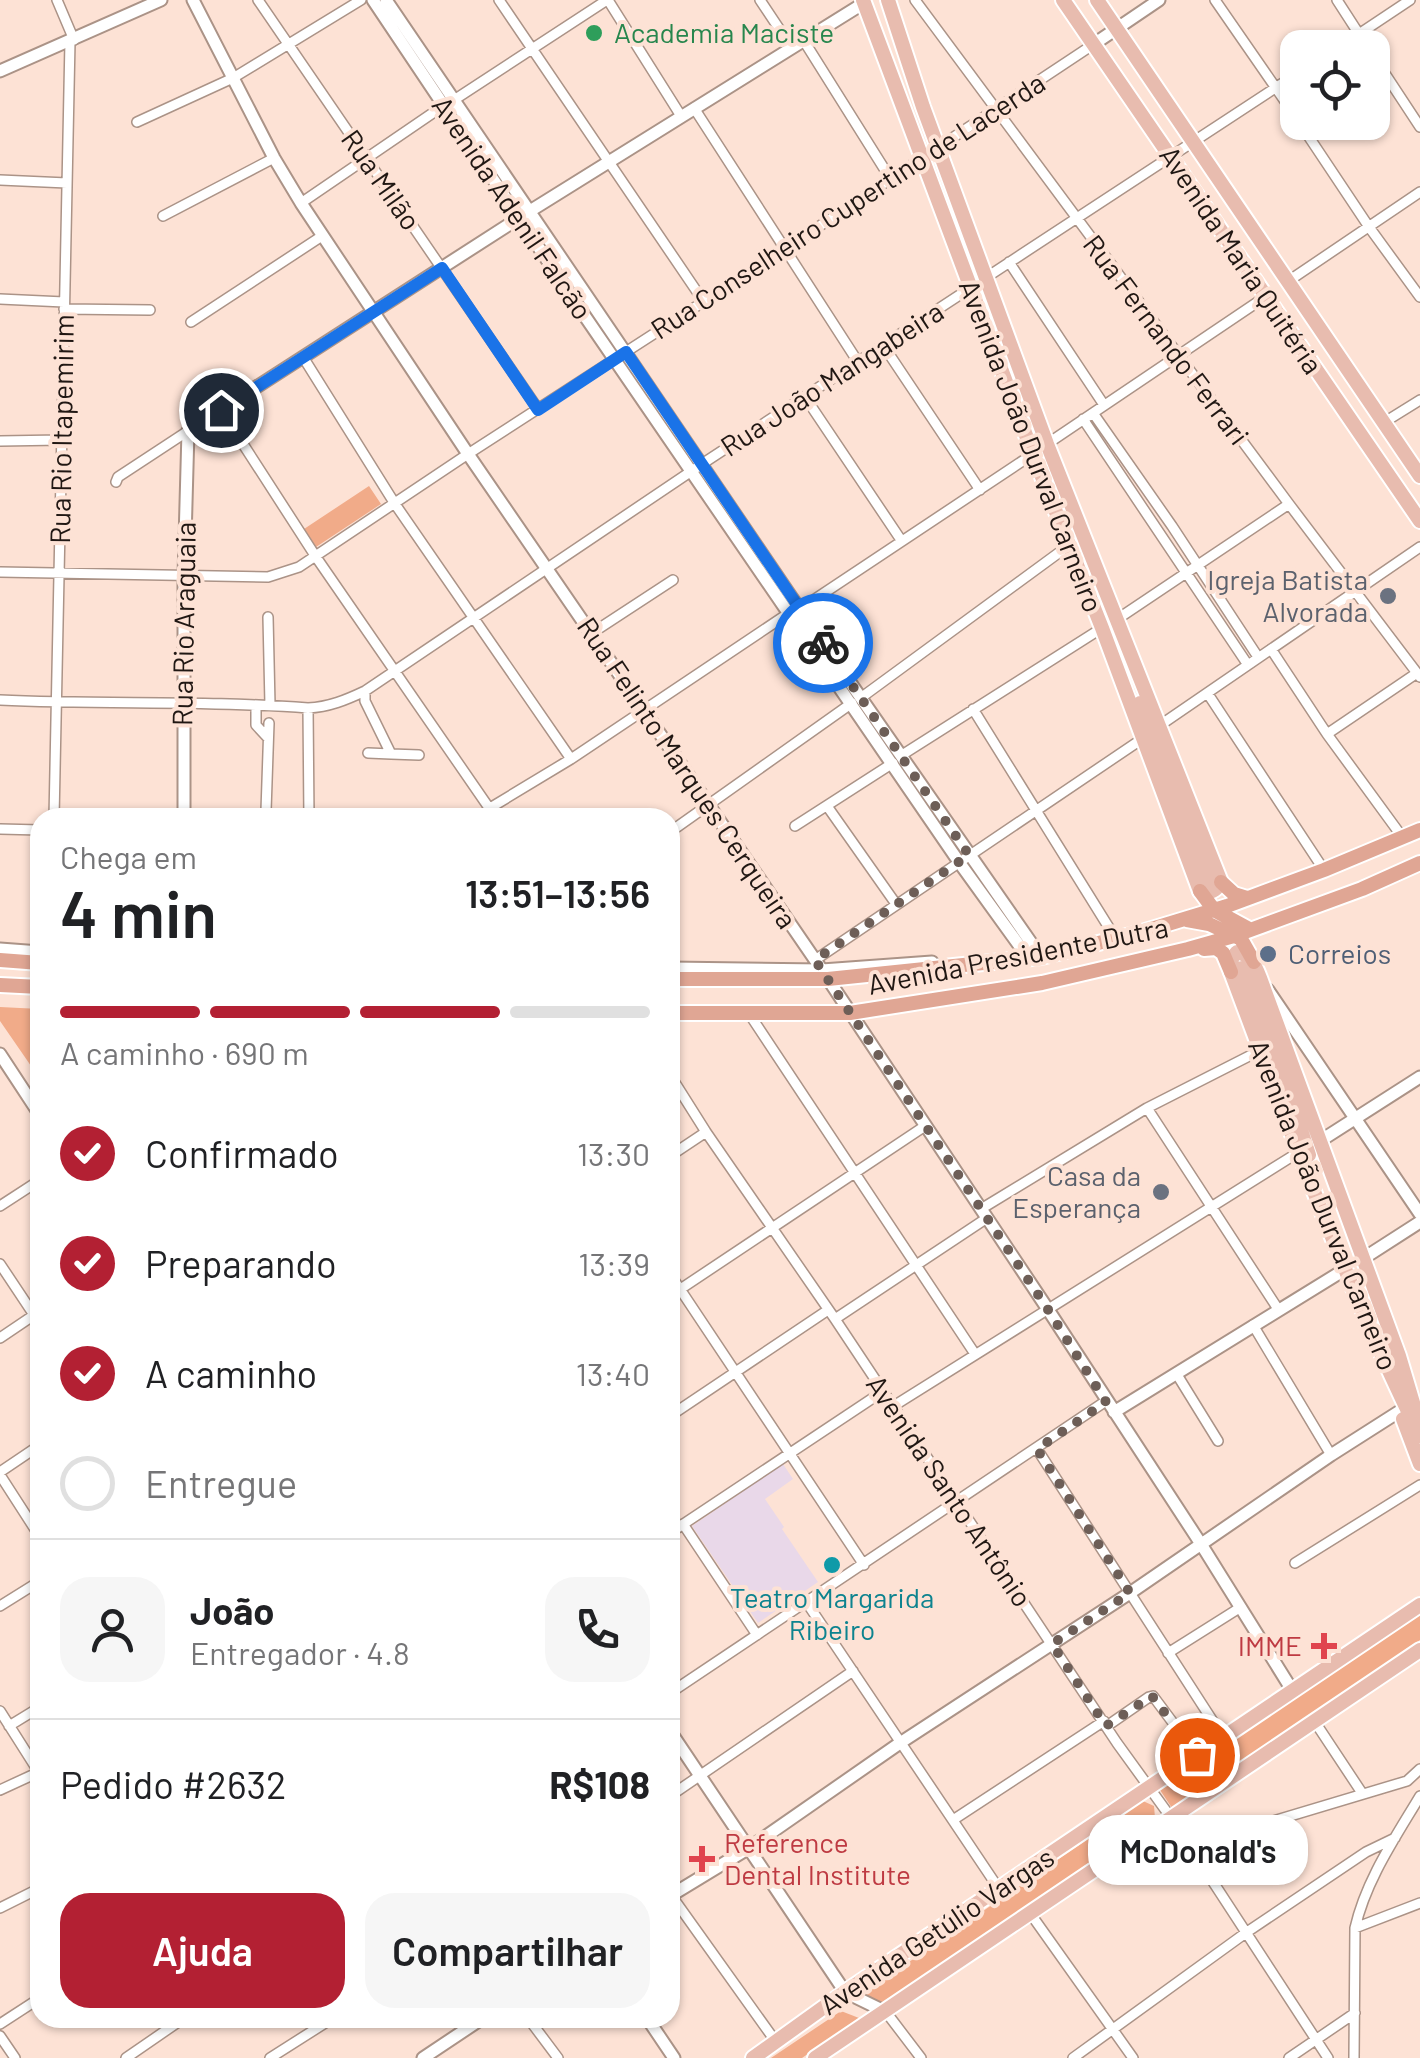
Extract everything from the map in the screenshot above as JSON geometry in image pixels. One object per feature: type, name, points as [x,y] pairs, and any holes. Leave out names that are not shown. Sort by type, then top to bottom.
[{"type":"highway","name":"Avenida Presidente Dutra","points":[[680,978],[1032,958],[1214,910],[1420,830]]},
{"type":"highway","name":"Avenida Presidente Dutra","points":[[680,1013],[850,1013],[1042,983],[1234,936],[1362,889],[1420,863]]},
{"type":"highway","points":[[1210,884],[1248,898]]},
{"type":"highway","points":[[1210,884],[1214,910],[1249,929]]},
{"type":"highway","points":[[1210,884],[1184,918],[1209,924],[1244,943],[1242,968]]},
{"type":"highway","points":[[1242,968],[1267,924]]},
{"type":"highway","points":[[1188,949],[1216,948],[1242,968]]},
{"type":"highway","points":[[0,960],[30,962]]},
{"type":"highway","points":[[0,985],[30,986]]},
{"type":"main road","name":"Avenida João Durval Carneiro","points":[[888,0],[1047,444],[1159,726],[1210,884]]},
{"type":"main road","name":"Avenida Maria Quitéria","points":[[1063,0],[1420,521]]},
{"type":"main road","name":"Avenida Maria Quitéria","points":[[1098,0],[1420,476]]},
{"type":"main road","name":"Avenida João Durval Carneiro","points":[[863,1],[1068,546],[1109,633],[1142,739],[1210,884]]},
{"type":"main road","points":[[888,66],[883,39],[894,35],[903,44]]},
{"type":"main road","points":[[1116,620],[1109,633],[1210,884]]},
{"type":"main road","name":"Avenida João Durval Carneiro","points":[[1242,968],[1260,978],[1364,1258],[1420,1426]]},
{"type":"main road","name":"Avenida João Durval Carneiro","points":[[1242,968],[1260,1050],[1344,1270],[1420,1436]]},
{"type":"main road","points":[[1242,968],[1299,1120],[1315,1190]]},
{"type":"main road","points":[[1299,1120],[1334,1182]]},
{"type":"main road","points":[[1399,1356],[1420,1396]]},
{"type":"main road","points":[[1388,1371],[1420,1464]]},
{"type":"main road","name":"Avenida Getúlio Vargas","points":[[753,2058],[1420,1605]]},
{"type":"main road","name":"Avenida Getúlio Vargas","points":[[815,2058],[1420,1650]]},
{"type":"street","points":[[57,0],[72,40]]},
{"type":"street","points":[[0,71],[161,0]]},
{"type":"street","name":"Rua Felinto Marques Cerqueira","points":[[193,0],[274,158],[322,236],[1047,1308],[1292,1690]]},
{"type":"street","name":"Rua Milão","points":[[258,0],[538,410]]},
{"type":"street","points":[[137,122],[233,78],[361,0]]},
{"type":"street","name":"Avenida Adenil Falcão","points":[[372,0],[530,210],[587,308]]},
{"type":"street","name":"Avenida Adenil Falcão","points":[[386,0],[449,103]]},
{"type":"street","points":[[499,0],[704,302]]},
{"type":"street","points":[[301,203],[608,0],[681,116]]},
{"type":"street","points":[[760,0],[792,48]]},
{"type":"street","name":"Rua Fernando Ferrari","points":[[915,0],[1418,675]]},
{"type":"street","points":[[1094,44],[1159,0]]},
{"type":"street","points":[[1215,0],[1280,92]]},
{"type":"street","points":[[1337,0],[1357,30]]},
{"type":"street","points":[[1366,30],[1410,0]]},
{"type":"street","points":[[116,482],[188,431],[530,210],[863,1]]},
{"type":"street","name":"Rua Rio Itapemirim","points":[[54,808],[72,40]]},
{"type":"street","points":[[804,40],[890,178]]},
{"type":"street","name":"Rua Conselheiro Cupertino de Lacerda","points":[[0,572],[268,577],[298,568],[1094,44]]},
{"type":"street","points":[[1390,80],[1419,122]]},
{"type":"street","points":[[1192,142],[1280,84]]},
{"type":"street","points":[[694,108],[858,362]]},
{"type":"street","name":"Avenida Adenil Falcão","points":[[466,128],[518,219],[587,308],[1032,958]]},
{"type":"street","points":[[1311,140],[1420,297]]},
{"type":"street","name":"Rua João Mangabeira","points":[[0,700],[308,708],[341,702],[365,691],[697,467],[1192,142]]},
{"type":"street","points":[[164,216],[274,158]]},
{"type":"street","points":[[0,180],[67,182]]},
{"type":"street","points":[[1287,282],[1420,192]]},
{"type":"street","points":[[191,322],[322,236]]},
{"type":"street","points":[[1009,262],[1104,405]]},
{"type":"street","points":[[1047,444],[1265,296]]},
{"type":"street","points":[[0,298],[150,310]]},
{"type":"street","points":[[883,345],[980,490]]},
{"type":"street","points":[[303,357],[395,504],[571,759]]},
{"type":"street","points":[[805,397],[901,540]]},
{"type":"street","points":[[1383,423],[1420,400]]},
{"type":"street","points":[[221,410],[316,557],[490,808]]},
{"type":"street","points":[[1088,416],[1172,526],[1258,657]]},
{"type":"street","points":[[1088,416],[1160,534],[1248,665]]},
{"type":"street","name":"Rua Rio Araguaia","points":[[184,808],[188,431]]},
{"type":"street","points":[[0,441],[61,440]]},
{"type":"street","points":[[500,808],[642,710],[1033,454]]},
{"type":"street","points":[[1116,620],[1288,504]]},
{"type":"street","points":[[1160,534],[1172,526]]},
{"type":"street","points":[[680,825],[1068,546]]},
{"type":"street","points":[[1159,726],[1420,547]]},
{"type":"street","points":[[592,633],[673,580]]},
{"type":"street","points":[[268,617],[270,705]]},
{"type":"street","points":[[795,826],[974,709],[1109,633]]},
{"type":"street","points":[[1270,649],[1402,838]]},
{"type":"street","points":[[1328,734],[1418,675]]},
{"type":"street","points":[[365,691],[365,701],[391,754]]},
{"type":"street","points":[[1208,694],[1324,870]]},
{"type":"street","points":[[256,705],[256,725],[268,738]]},
{"type":"street","points":[[308,708],[309,808]]},
{"type":"street","points":[[974,709],[1116,938]]},
{"type":"street","points":[[266,808],[269,723]]},
{"type":"street","points":[[821,970],[896,904],[1142,739]]},
{"type":"street","points":[[368,753],[418,755]]},
{"type":"street","points":[[827,806],[896,904]]},
{"type":"street","points":[[0,829],[30,830]]},
{"type":"street","points":[[0,950],[30,952]]},
{"type":"street","name":"Avenida Presidente Dutra","points":[[680,968],[821,970]]},
{"type":"street","points":[[1260,978],[1420,1214]]},
{"type":"street","points":[[750,1014],[975,1354]]},
{"type":"street","points":[[680,1409],[918,1265],[984,1214],[1147,1108],[1260,1050]]},
{"type":"street","points":[[1,1058],[30,1100]]},
{"type":"street","points":[[1320,1141],[1420,1077]]},
{"type":"street","name":"Avenida Santo Antônio","points":[[680,1090],[1172,1819],[1328,2058]]},
{"type":"street","points":[[1147,1108],[1278,1309]]},
{"type":"street","points":[[864,1565],[680,1289],[925,1126]]},
{"type":"street","points":[[680,1149],[706,1132]]},
{"type":"street","points":[[892,1407],[1299,1152]]},
{"type":"street","points":[[0,1206],[30,1186]]},
{"type":"street","points":[[1364,1258],[1420,1222]]},
{"type":"street","points":[[0,1264],[30,1305]]},
{"type":"street","points":[[680,1687],[1037,1449],[1176,1372],[1344,1270]]},
{"type":"street","points":[[0,1338],[30,1321]]},
{"type":"street","points":[[1254,1325],[1332,1455]]},
{"type":"street","points":[[1176,1372],[1218,1441]]},
{"type":"street","points":[[680,1526],[882,1392]]},
{"type":"street","points":[[680,1890],[1400,1411]]},
{"type":"street","points":[[1037,1449],[1223,1737]]},
{"type":"street","points":[[30,1452],[0,1474],[30,1520]]},
{"type":"street","points":[[1295,1563],[1420,1485]]},
{"type":"street","points":[[683,1524],[757,1635]]},
{"type":"street","points":[[0,1606],[30,1587]]},
{"type":"street","points":[[807,1602],[999,1888]]},
{"type":"street","points":[[1168,1654],[1241,1607]]},
{"type":"street","points":[[680,1789],[853,1671]]},
{"type":"street","points":[[952,1820],[1152,1696],[1197,1755]]},
{"type":"street","points":[[0,1712],[30,1760]]},
{"type":"street","points":[[9,1726],[30,1713]]},
{"type":"street","points":[[1315,1722],[1362,1793]]},
{"type":"street","points":[[680,1747],[845,1992],[886,2012],[920,2058]]},
{"type":"street","points":[[1190,1846],[1407,1781],[1420,1769]]},
{"type":"street","points":[[0,1790],[30,1778]]},
{"type":"street","points":[[1407,1781],[1420,1787]]},
{"type":"street","points":[[1354,2058],[1355,1928],[1370,1884],[1420,1796]]},
{"type":"street","points":[[1072,2058],[1247,1932],[1366,1852],[1395,1838]]},
{"type":"street","points":[[0,1908],[30,1893]]},
{"type":"street","points":[[1355,1928],[1420,1903]]},
{"type":"street","points":[[680,1909],[776,2042]]},
{"type":"street","points":[[1030,1913],[1133,2058]]},
{"type":"street","points":[[0,2024],[30,2004]]},
{"type":"street","points":[[1289,2058],[1356,2013]]},
{"type":"street","points":[[126,2058],[170,2028]]},
{"type":"street","points":[[270,2058],[317,2028]]},
{"type":"street","points":[[422,2058],[468,2028]]},
{"type":"street","points":[[536,2028],[558,2058]]},
{"type":"street","points":[[654,2028],[674,2058]]},
{"type":"street","points":[[0,2036],[15,2058]]},
{"type":"shaded area","points":[[369,486],[381,504],[316,547],[304,529]]},
{"type":"shaded area","points":[[0,1007],[30,1008],[30,1064],[0,1021]]},
{"type":"shaded area","points":[[783,1464],[793,1479],[765,1499],[818,1582],[758,1623],[692,1526]]},
{"type":"shaded area","points":[[1420,1612],[1420,1640],[1172,1808],[1160,1790]]},
{"type":"shaded area","points":[[1143,1801],[1154,1806],[1155,1818],[880,2005],[861,1995]]},
{"type":"shaded area","points":[[841,2011],[859,2018],[802,2058],[771,2058]]},
{"type":"way so far","points":[[823,643],[969,855],[815,960],[1106,1402],[1037,1449],[1130,1593],[1052,1644],[1106,1726],[1152,1696],[1197,1755]]},
{"type":"place","name":"Academia Maciste","points":[[594,33]]},
{"type":"place","name":"Igreja Batista Alvorada","points":[[1388,596]]},
{"type":"place","name":"Correios","points":[[1268,954]]},
{"type":"place","name":"Casa da Esperança","points":[[1161,1192]]},
{"type":"place","name":"Teatro Margarida Ribeiro","points":[[832,1565]]},
{"type":"place","name":"IMME","points":[[1324,1646]]},
{"type":"place","name":"McDonald's","points":[[1197,1755]]},
{"type":"place","name":"Reference Dental Institute","points":[[702,1859]]},
{"type":"route","points":[[221,410],[442,268],[538,410],[626,352],[823,643]]}]
